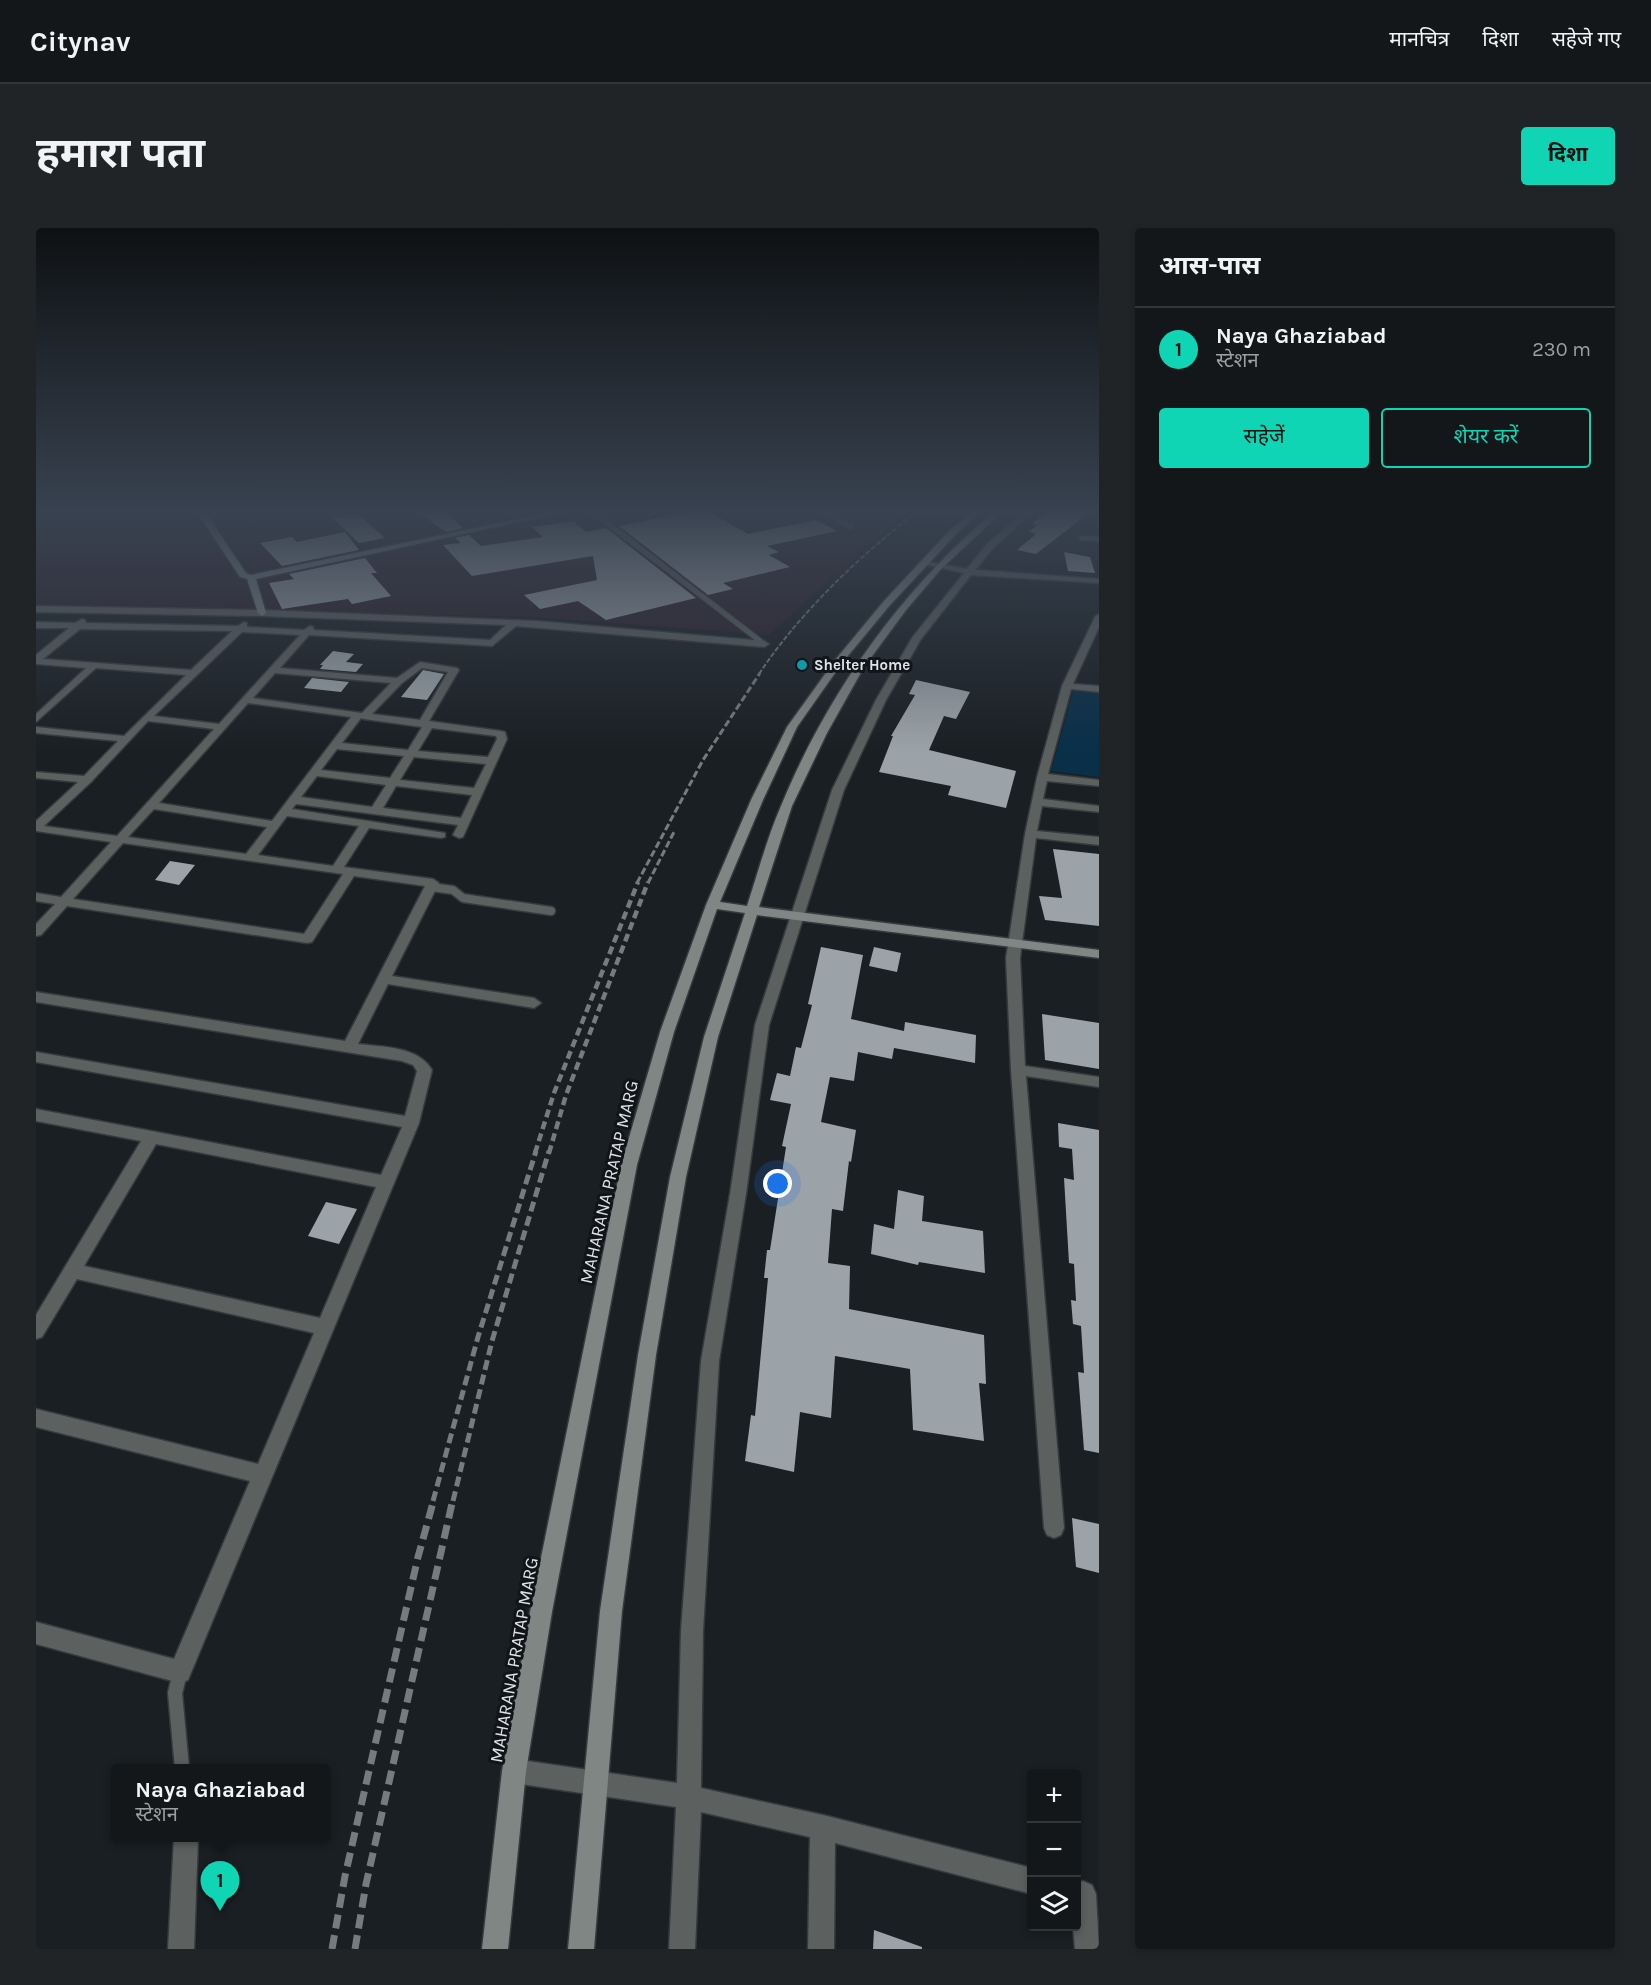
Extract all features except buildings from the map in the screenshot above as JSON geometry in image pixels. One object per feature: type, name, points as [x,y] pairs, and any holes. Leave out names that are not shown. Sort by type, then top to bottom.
[{"type":"main road","points":[[254,592],[257,613]]},
{"type":"main road","name":"MAHARANA PRATAP MARG","points":[[495,1949],[514,1771],[545,1589],[629,1165],[667,1032],[712,905],[757,800],[792,727],[839,661],[904,592]]},
{"type":"main road","name":"MAHARANA PRATAP MARG","points":[[581,1949],[611,1611],[647,1355],[678,1177],[711,1037],[750,911],[786,806],[822,733],[860,667],[913,592]]},
{"type":"main road","points":[[712,905],[1099,954]]},
{"type":"street","points":[[682,1949],[693,1631],[710,1361],[738,1194],[762,1025],[838,790],[871,720],[917,638],[953,592]]},
{"type":"street","points":[[36,609],[257,613],[514,623],[764,645]]},
{"type":"street","points":[[36,661],[80,626],[89,610]]},
{"type":"street","points":[[36,827],[257,613]]},
{"type":"street","points":[[36,932],[244,700],[322,617]]},
{"type":"street","points":[[1054,1528],[1018,1070],[1013,958],[1031,834],[1042,777],[1067,686],[1099,617]]},
{"type":"street","points":[[36,625],[241,629],[492,642],[514,623]]},
{"type":"street","points":[[1087,642],[1099,643]]},
{"type":"street","points":[[36,661],[194,674]]},
{"type":"street","points":[[250,857],[361,715],[420,665],[454,670],[411,753],[376,810]]},
{"type":"street","points":[[36,719],[93,666]]},
{"type":"street","points":[[272,670],[399,681]]},
{"type":"street","points":[[1067,686],[1099,689]]},
{"type":"street","points":[[244,700],[501,734],[502,739],[459,835]]},
{"type":"street","points":[[146,718],[220,728]]},
{"type":"street","points":[[36,730],[127,739]]},
{"type":"street","points":[[335,746],[492,760]]},
{"type":"street","points":[[315,772],[478,792]]},
{"type":"street","points":[[36,775],[87,780]]},
{"type":"street","points":[[1042,777],[1099,783]]},
{"type":"street","points":[[295,800],[464,822]]},
{"type":"street","points":[[1037,802],[1099,808]]},
{"type":"street","points":[[150,805],[276,825]]},
{"type":"street","points":[[286,812],[441,835]]},
{"type":"street","points":[[336,869],[366,824]]},
{"type":"street","points":[[36,827],[433,883],[349,1047]]},
{"type":"street","points":[[1031,834],[1099,841]]},
{"type":"street","points":[[36,897],[307,939],[351,871]]},
{"type":"street","points":[[384,979],[534,1003]]},
{"type":"street","points":[[36,997],[404,1056],[422,1065],[424,1070],[411,1122],[180,1672],[36,1633]]},
{"type":"street","points":[[36,1057],[411,1122]]},
{"type":"street","points":[[1018,1070],[1099,1082]]},
{"type":"street","points":[[36,1115],[386,1182]]},
{"type":"street","points":[[36,1331],[152,1137]]},
{"type":"street","points":[[72,1270],[237,1309],[326,1327]]},
{"type":"street","points":[[36,1418],[264,1475]]},
{"type":"street","points":[[514,1771],[595,1781],[689,1798],[823,1827],[1027,1880]]},
{"type":"street","points":[[821,1949],[823,1827]]},
{"type":"street","points":[[181,1949],[186,1842]]},
{"type":"street","points":[[1086,1895],[1088,1949]]},
{"type":"lane","points":[[695,592],[764,645]]},
{"type":"lane","points":[[431,887],[449,889],[463,898],[551,911]]},
{"type":"lane","points":[[180,1672],[175,1693],[182,1764]]},
{"type":"shaded area","points":[[36,592],[816,592],[769,635],[535,617],[36,605]]},
{"type":"shaded area","points":[[1074,688],[1099,691],[1099,777],[1051,771]]},
{"type":"railway","points":[[759,674],[793,629],[826,592]]},
{"type":"railway","points":[[637,883],[703,760],[760,673]]},
{"type":"railway","points":[[648,883],[675,830]]},
{"type":"railway","points":[[535,1153],[554,1093],[638,882]]},
{"type":"railway","points":[[549,1153],[566,1095],[648,882]]},
{"type":"railway","points":[[433,1501],[478,1337],[536,1151]]},
{"type":"railway","points":[[453,1501],[492,1341],[549,1151]]},
{"type":"railway","points":[[332,1949],[345,1876],[418,1557],[434,1499]]},
{"type":"railway","points":[[355,1949],[366,1884],[453,1499]]},
{"type":"place","name":"Shelter Home","points":[[802,665]]},
{"type":"place","name":"Naya Ghaziabad","points":[[220,1911]]}]
